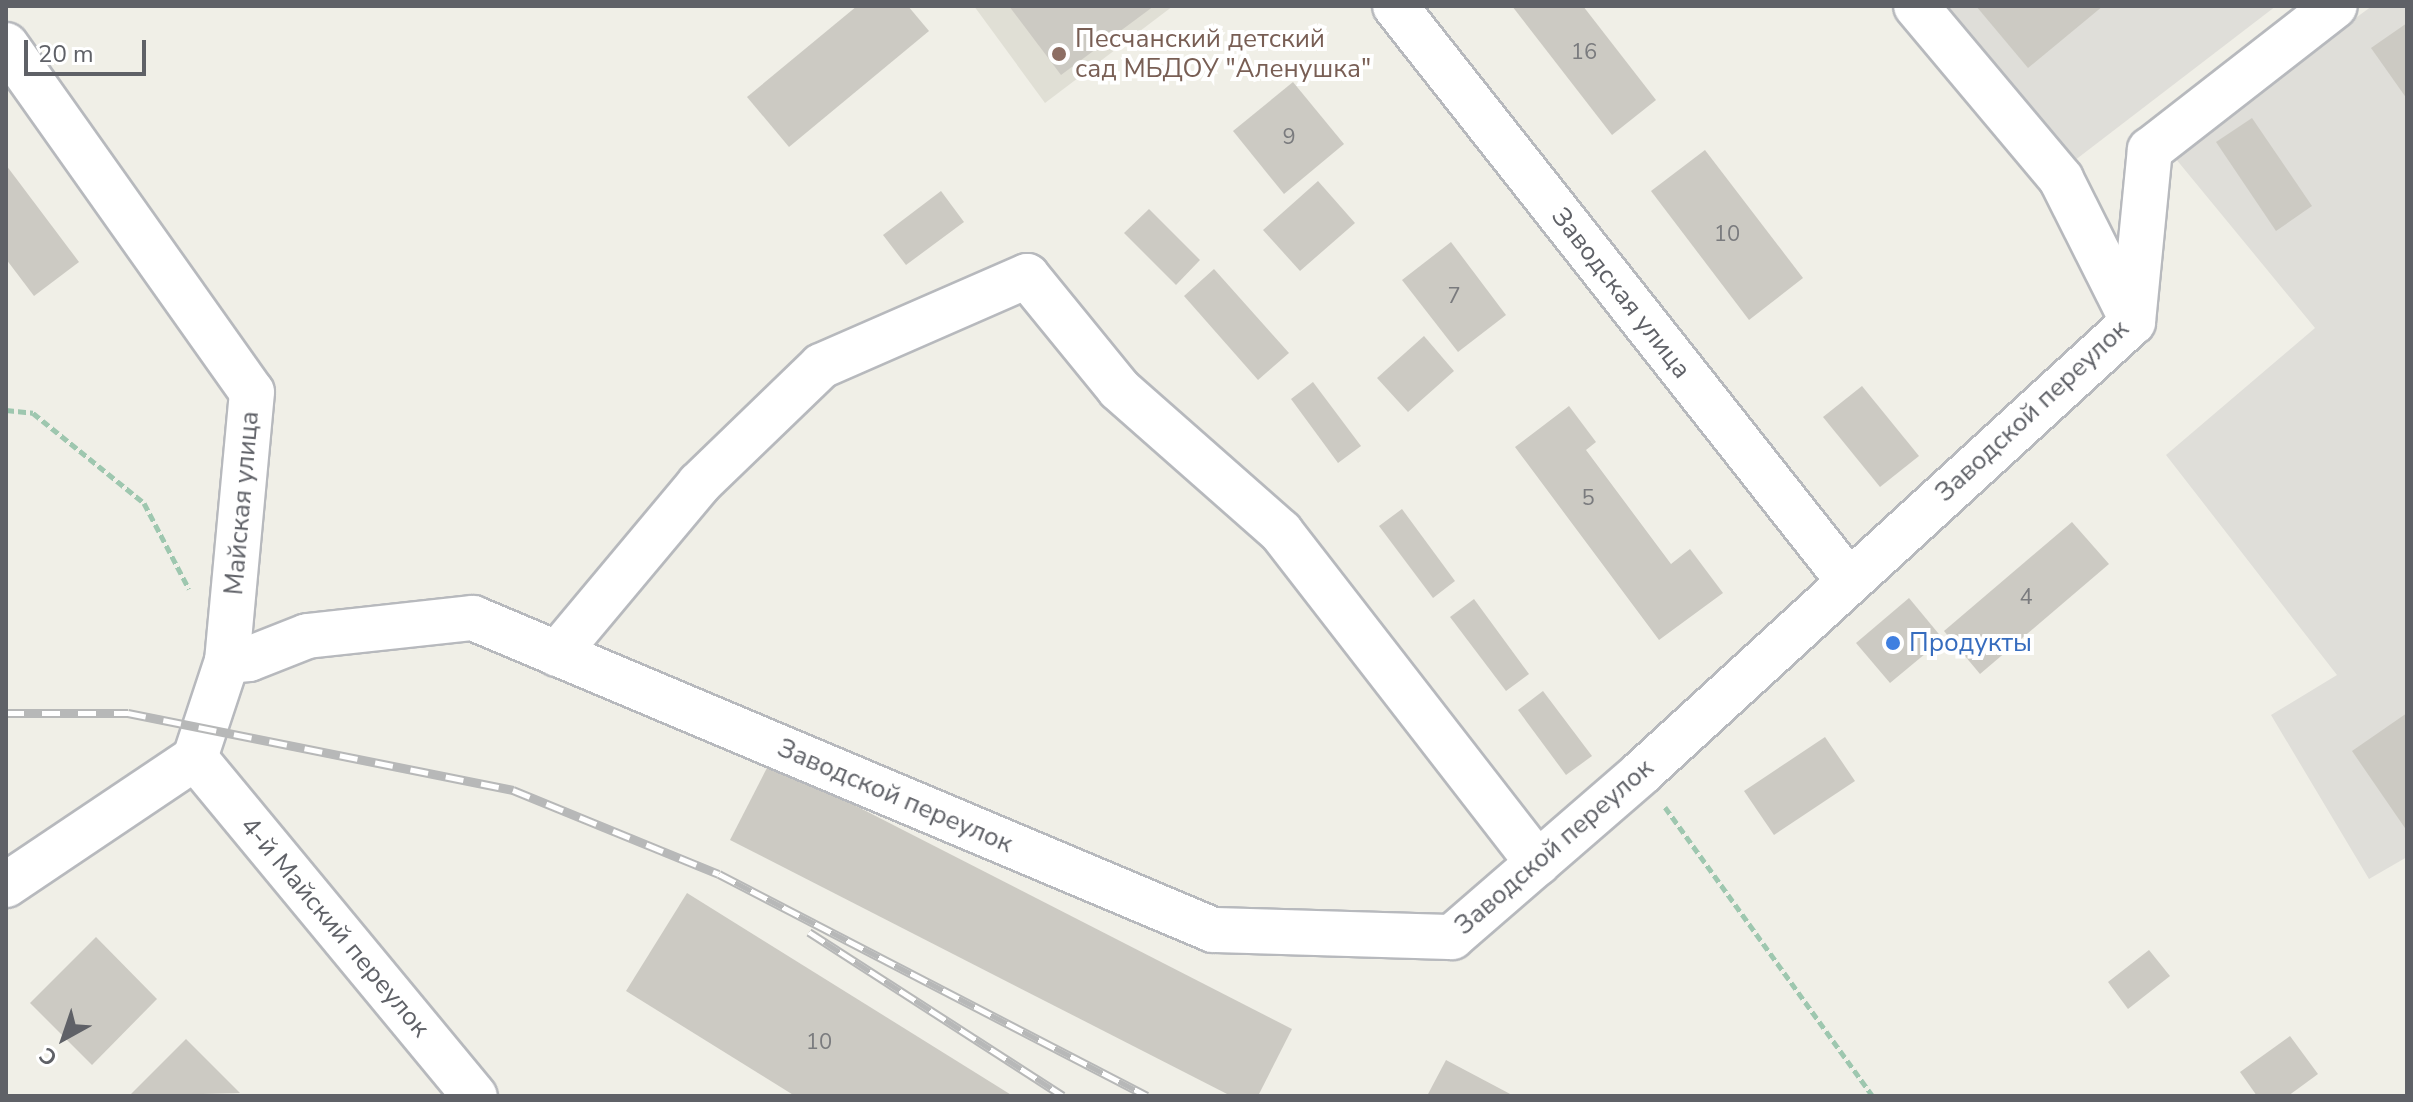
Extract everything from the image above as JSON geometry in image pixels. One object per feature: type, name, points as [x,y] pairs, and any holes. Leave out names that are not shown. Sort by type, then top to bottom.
[{"type":"street","name":"Заводская улица","points":[[1395,6],[1847,579]]},
{"type":"street","points":[[1916,6],[2061,179],[2133,322]]},
{"type":"street","name":"Заводской переулок","points":[[227,661],[249,659],[307,636],[473,618],[1213,930],[1452,937],[1641,773],[1847,579],[2133,322],[2150,150],[2335,6]]},
{"type":"street","name":"Майская улица","points":[[6,45],[252,392],[227,661],[195,758]]},
{"type":"street","points":[[557,654],[699,484],[821,366],[1027,276],[1119,389],[1281,532],[1538,863]]},
{"type":"street","points":[[6,885],[195,758]]},
{"type":"street","name":"4-й Майский переулок","points":[[195,758],[475,1096]]},
{"type":"path","points":[[6,410],[33,413],[144,503],[192,595]]},
{"type":"path","points":[[1641,773],[1873,1096]]},
{"type":"shaded area","name":"Песчанский детский сад МБДОУ \"Аленушка\"","points":[[974,6],[1173,6],[1045,103]]},
{"type":"shaded area","points":[[1892,6],[2276,6],[2040,187]]},
{"type":"shaded area","points":[[2372,6],[2407,6],[2407,857],[2369,879],[2271,715],[2337,675],[2166,455],[2315,328],[2171,153]]},
{"type":"building","points":[[857,6],[908,6],[929,31],[789,147],[747,97]]},
{"type":"building","points":[[1009,6],[1154,6],[1061,75]]},
{"type":"building","points":[[1512,6],[1583,6],[1656,100],[1612,135]]},
{"type":"building","points":[[1976,6],[2103,6],[2028,68]]},
{"type":"building","points":[[2407,23],[2407,99],[2371,48]]},
{"type":"building","points":[[1293,82],[1344,144],[1284,194],[1233,131]]},
{"type":"building","points":[[2252,118],[2312,206],[2276,231],[2216,142]]},
{"type":"building","points":[[1705,150],[1803,278],[1749,320],[1651,191]]},
{"type":"building","points":[[6,165],[79,262],[34,296],[6,259]]},
{"type":"building","points":[[1318,181],[1355,223],[1300,271],[1263,230]]},
{"type":"building","points":[[941,191],[964,222],[906,265],[883,235]]},
{"type":"building","points":[[1149,209],[1200,260],[1176,285],[1124,233]]},
{"type":"building","points":[[1451,242],[1506,315],[1458,352],[1402,280]]},
{"type":"building","points":[[1214,269],[1289,353],[1258,380],[1184,296]]},
{"type":"building","points":[[1424,336],[1454,371],[1408,412],[1377,378]]},
{"type":"building","points":[[1313,382],[1361,446],[1338,463],[1291,399]]},
{"type":"building","points":[[1862,386],[1919,456],[1880,487],[1823,417]]},
{"type":"building","points":[[1569,406],[1596,442],[1586,450],[1671,564],[1690,549],[1723,593],[1659,640],[1515,447]]},
{"type":"building","points":[[1402,509],[1455,581],[1433,598],[1379,526]]},
{"type":"building","points":[[2072,522],[2109,564],[1980,674],[1944,631]]},
{"type":"building","points":[[1909,598],[1943,639],[1890,683],[1856,643]]},
{"type":"building","points":[[1474,599],[1529,674],[1506,691],[1450,617]]},
{"type":"building","points":[[1543,691],[1592,756],[1566,775],[1518,710]]},
{"type":"building","points":[[2407,713],[2407,831],[2352,751]]},
{"type":"building","points":[[1825,737],[1855,781],[1774,835],[1744,791]]},
{"type":"building","points":[[770,762],[1292,1029],[1258,1096],[1231,1096],[730,840]]},
{"type":"building","points":[[687,893],[1013,1096],[795,1096],[626,991]]},
{"type":"building","points":[[96,937],[157,999],[92,1065],[30,1003]]},
{"type":"building","points":[[2149,950],[2170,976],[2128,1009],[2108,982]]},
{"type":"building","points":[[2290,1036],[2318,1074],[2288,1096],[2257,1096],[2240,1072]]},
{"type":"building","points":[[186,1039],[240,1093],[129,1096]]},
{"type":"building","points":[[1446,1060],[1514,1096],[1427,1096]]},
{"type":"railway","points":[[6,713],[128,713],[513,790],[719,874],[1147,1096]]},
{"type":"railway","points":[[809,932],[1063,1096]]},
{"type":"place","name":"Песчанский детский сад МБДОУ \"Аленушка\"","points":[[1059,54]]},
{"type":"place","name":"Продукты","points":[[1893,643]]}]
